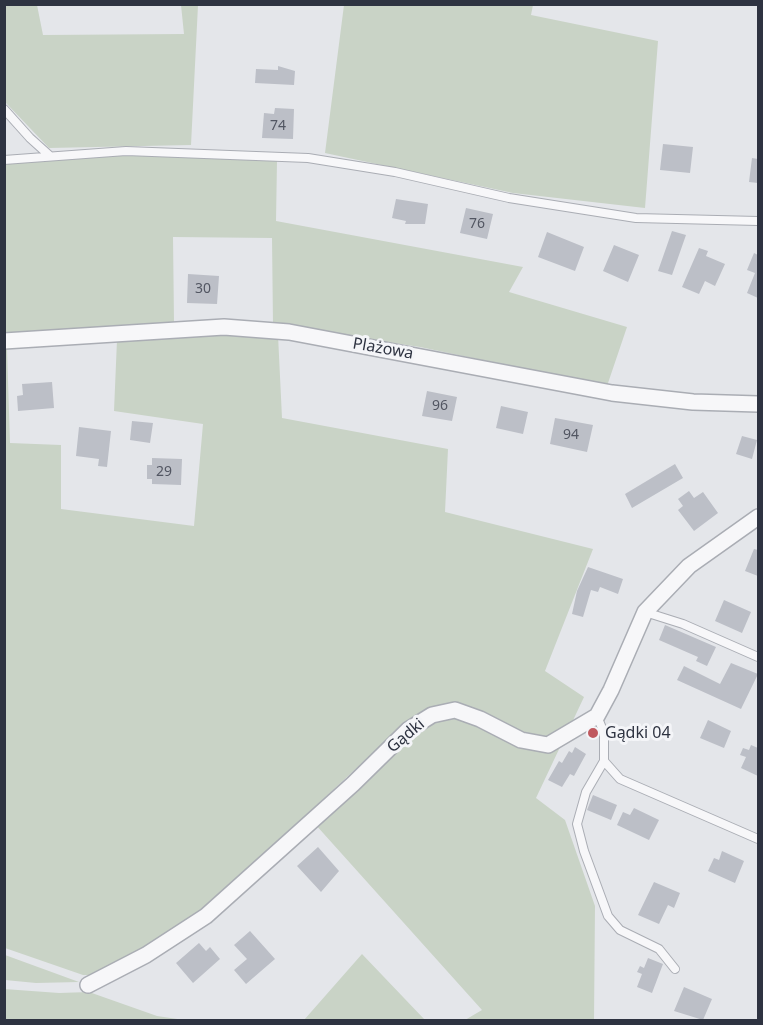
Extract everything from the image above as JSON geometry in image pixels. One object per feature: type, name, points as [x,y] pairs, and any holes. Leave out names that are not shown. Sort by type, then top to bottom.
[{"type":"street","name":"Plażowa","points":[[4,341],[224,327],[278,331],[612,393],[693,402],[759,404]]},
{"type":"street","points":[[597,716],[611,690],[645,612],[689,566],[759,517]]},
{"type":"street","name":"Gądki","points":[[88,985],[146,955],[206,915],[353,784],[408,730],[432,715],[454,711],[480,719],[521,740],[548,745],[597,716]]},
{"type":"lane","points":[[4,110],[50,156]]},
{"type":"lane","points":[[4,160],[126,151],[308,158],[395,172],[509,198],[636,218],[759,221]]},
{"type":"lane","points":[[645,612],[683,624],[759,657]]},
{"type":"lane","points":[[597,716],[604,733],[604,761],[586,792],[577,824],[584,851],[608,916],[620,930],[659,949],[675,969]]},
{"type":"lane","points":[[604,761],[620,779],[759,839]]},
{"type":"shaded area","points":[[4,5],[37,5],[43,35],[184,34],[181,5],[198,5],[191,145],[49,148],[5,102]]},
{"type":"shaded area","points":[[344,5],[533,5],[531,15],[658,41],[645,208],[513,193],[325,153]]},
{"type":"shaded area","points":[[145,154],[266,157],[277,161],[276,221],[523,267],[509,292],[627,327],[607,386],[420,347],[273,325],[272,238],[173,237],[174,322],[5,334],[5,164]]},
{"type":"shaded area","points":[[218,333],[278,335],[282,418],[448,449],[445,512],[593,549],[545,671],[584,697],[568,731],[538,740],[486,717],[427,711],[406,722],[202,912],[136,955],[91,975],[83,975],[5,948],[5,349],[7,349],[10,443],[61,445],[61,509],[194,526],[203,424],[114,411],[117,340]]},
{"type":"shaded area","points":[[442,718],[460,718],[521,748],[541,749],[561,745],[536,798],[565,820],[595,906],[594,1020],[465,1020],[482,1010],[315,824],[400,744],[423,727]]},
{"type":"shaded area","points":[[362,954],[425,1020],[304,1020]]},
{"type":"shaded area","points":[[5,955],[79,982],[36,983],[5,980]]},
{"type":"shaded area","points":[[4,989],[59,993],[89,992],[157,1016],[184,1020],[5,1020]]},
{"type":"building","points":[[278,66],[295,71],[294,85],[255,83],[256,69],[278,70]]},
{"type":"building","points":[[275,108],[294,109],[293,139],[262,138],[264,113],[274,114]]},
{"type":"building","points":[[663,144],[693,147],[690,173],[660,170]]},
{"type":"building","points":[[752,158],[758,159],[758,183],[749,182]]},
{"type":"building","points":[[396,199],[428,204],[425,224],[405,224],[406,221],[392,218]]},
{"type":"building","points":[[466,208],[493,214],[487,239],[460,233]]},
{"type":"building","points":[[672,231],[686,235],[672,275],[658,271]]},
{"type":"building","points":[[547,232],[584,247],[575,271],[538,257]]},
{"type":"building","points":[[614,245],[639,255],[628,282],[603,271]]},
{"type":"building","points":[[699,248],[708,251],[706,256],[725,264],[715,286],[705,281],[699,294],[682,287]]},
{"type":"building","points":[[754,253],[758,255],[758,298],[747,293],[755,273],[747,270]]},
{"type":"building","points":[[188,274],[219,276],[217,304],[187,303]]},
{"type":"building","points":[[52,382],[54,408],[18,411],[17,396],[23,395],[22,384]]},
{"type":"building","points":[[427,391],[457,397],[452,421],[422,416]]},
{"type":"building","points":[[501,406],[528,412],[523,434],[496,428]]},
{"type":"building","points":[[555,418],[593,425],[587,452],[550,444]]},
{"type":"building","points":[[132,421],[153,423],[150,443],[130,440]]},
{"type":"building","points":[[79,427],[111,431],[107,467],[98,466],[99,459],[76,456]]},
{"type":"building","points":[[742,436],[757,440],[752,459],[736,454]]},
{"type":"building","points":[[152,458],[182,459],[181,485],[152,484],[152,479],[147,479],[147,465],[152,465]]},
{"type":"building","points":[[675,464],[683,478],[632,508],[625,494]]},
{"type":"building","points":[[689,491],[694,498],[703,492],[718,513],[694,531],[678,510],[683,506],[678,499]]},
{"type":"building","points":[[754,549],[758,550],[758,576],[745,571]]},
{"type":"building","points":[[588,567],[623,579],[618,594],[600,587],[598,592],[591,590],[583,617],[572,614],[577,591]]},
{"type":"building","points":[[724,600],[751,612],[742,633],[715,621]]},
{"type":"building","points":[[665,625],[716,647],[707,666],[696,661],[698,657],[659,640]]},
{"type":"building","points":[[731,663],[758,674],[741,709],[677,680],[684,666],[720,684]]},
{"type":"building","points":[[708,720],[731,731],[724,748],[700,738]]},
{"type":"building","points":[[751,745],[758,748],[758,776],[741,768],[746,757],[740,755],[743,748],[749,750]]},
{"type":"building","points":[[575,747],[586,754],[574,776],[570,774],[562,787],[548,780],[559,761],[562,763],[569,751],[572,753]]},
{"type":"building","points":[[593,795],[617,805],[611,820],[587,810]]},
{"type":"building","points":[[634,808],[659,820],[649,840],[617,825],[623,812],[630,815]]},
{"type":"building","points":[[318,847],[339,871],[321,892],[297,866]]},
{"type":"building","points":[[722,851],[744,861],[735,883],[708,871],[714,858],[719,860]]},
{"type":"building","points":[[654,882],[680,893],[674,908],[668,905],[659,924],[638,915]]},
{"type":"building","points":[[250,931],[275,959],[246,984],[234,970],[247,959],[234,945]]},
{"type":"building","points":[[199,943],[206,951],[210,947],[220,959],[193,983],[176,963]]},
{"type":"building","points":[[648,958],[663,964],[652,993],[637,987],[642,974],[637,972],[640,966],[644,968]]},
{"type":"building","points":[[684,987],[712,999],[703,1020],[674,1011]]},
{"type":"place","name":"Gądki 04","points":[[593,733]]}]
